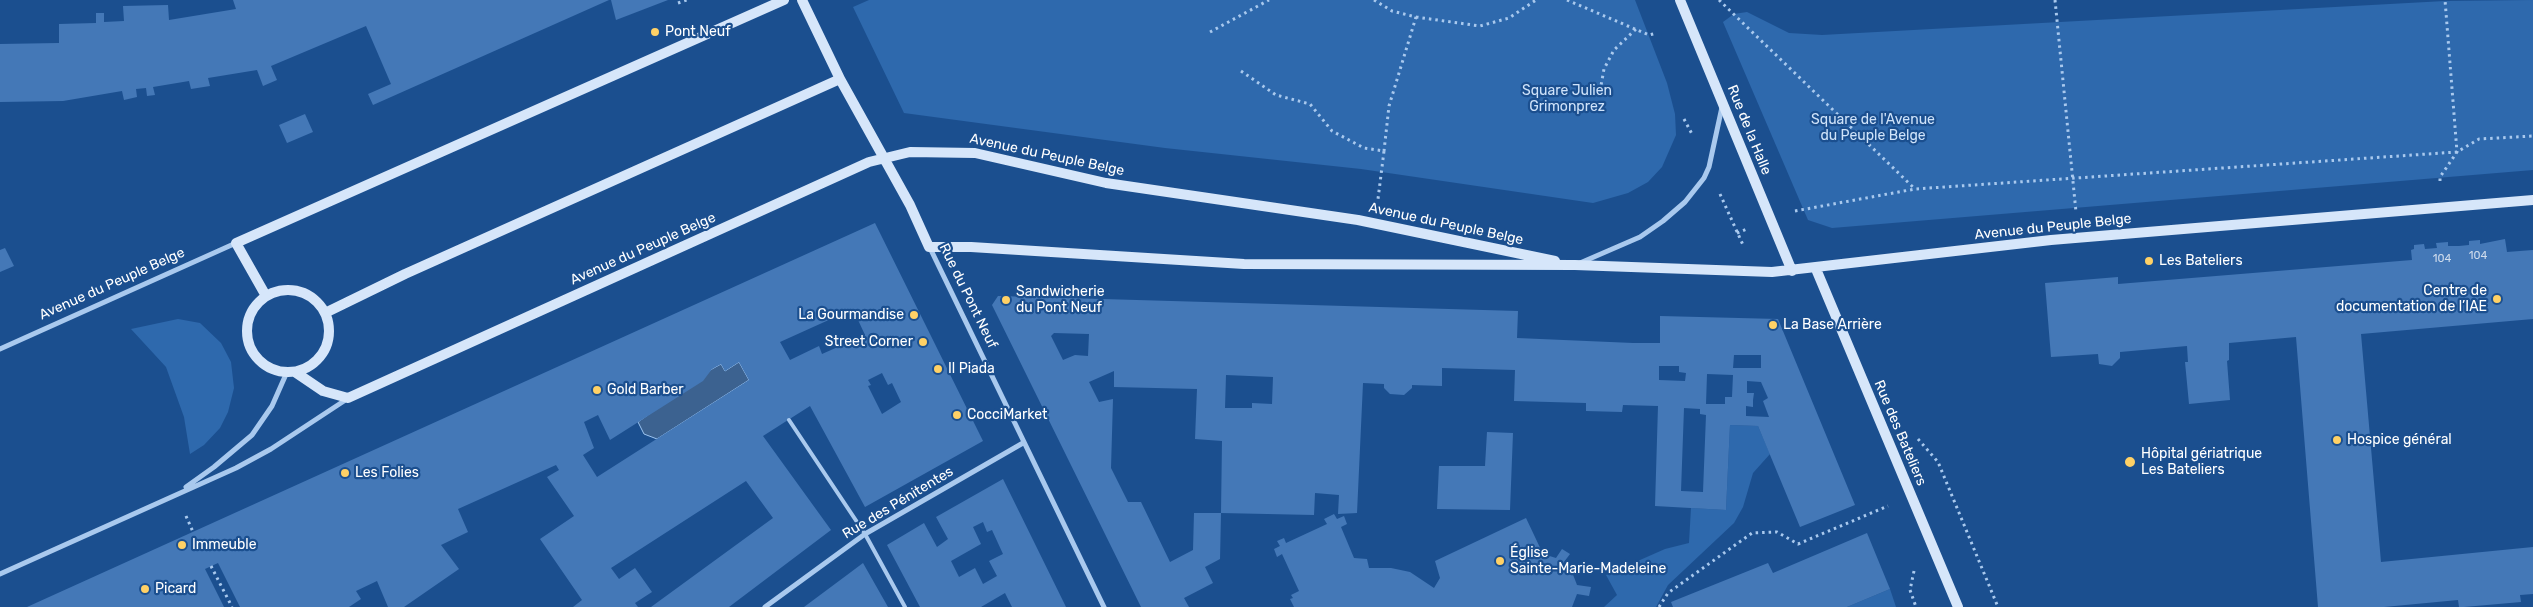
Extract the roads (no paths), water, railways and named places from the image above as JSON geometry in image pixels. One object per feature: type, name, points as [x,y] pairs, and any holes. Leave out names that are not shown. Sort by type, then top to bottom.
[{"type":"street","name":"Avenue du Peuple Belge","points":[[0,349],[784,0]]},
{"type":"street","name":"Rue du Pont Neuf","points":[[802,0],[840,79],[910,205],[1023,443],[1104,607]]},
{"type":"street","name":"Rue de la Halle","points":[[1680,0],[1792,271]]},
{"type":"street","points":[[326,313],[405,274],[840,79]]},
{"type":"street","name":"Avenue du Peuple Belge","points":[[0,574],[236,468],[271,449],[348,398],[869,162],[910,152],[975,153],[1106,183],[1375,223],[1575,265],[1640,236],[1664,221],[1685,202],[1704,178],[1709,167],[1722,102]]},
{"type":"street","name":"Avenue du Peuple Belge","points":[[929,247],[981,248],[1244,264],[1575,265],[1736,272],[1792,271],[2078,238],[2533,200]]},
{"type":"street","points":[[236,243],[266,296]]},
{"type":"street","name":"Rue des Bateliers","points":[[1816,269],[1958,607]]},
{"type":"street","points":[[291,372],[313,364],[325,350],[330,331],[326,313],[317,301],[300,291],[279,290],[266,296],[252,311],[247,324],[250,346],[262,363],[274,370],[291,372],[323,391],[348,398]]},
{"type":"street","name":"Avenue du Peuple Belge","points":[[176,494],[214,467],[252,435],[269,412],[291,372]]},
{"type":"street","name":"Rue des Pénitentes","points":[[766,607],[865,534],[1023,443]]},
{"type":"lane","points":[[789,420],[865,534],[905,607]]},
{"type":"place","name":"Pont Neuf","points":[[655,32]]},
{"type":"place","name":"Les Bateliers","points":[[2149,261]]},
{"type":"place","name":"Centre de documentation de l’IAE","points":[[2497,299]]},
{"type":"place","name":"Sandwicherie du Pont Neuf","points":[[1006,300]]},
{"type":"place","name":"La Gourmandise","points":[[914,315]]},
{"type":"place","name":"La Base Arrière","points":[[1773,325]]},
{"type":"place","name":"Street Corner","points":[[923,342]]},
{"type":"place","name":"Il Piada","points":[[938,369]]},
{"type":"place","name":"Gold Barber","points":[[597,390]]},
{"type":"place","name":"CocciMarket","points":[[957,415]]},
{"type":"place","name":"Hospice général","points":[[2337,440]]},
{"type":"place","name":"Hôpital gériatrique Les Bateliers","points":[[2130,462]]},
{"type":"place","name":"Les Folies","points":[[345,473]]},
{"type":"place","name":"Immeuble","points":[[182,545]]},
{"type":"place","name":"Église Sainte-Marie-Madeleine","points":[[1500,561]]},
{"type":"place","name":"Picard","points":[[145,589]]},
{"type":"park label","name":"Square Julien Grimonprez","points":[[1567,99]]},
{"type":"park label","name":"Square de l'Avenue du Peuple Belge","points":[[1873,128]]}]
